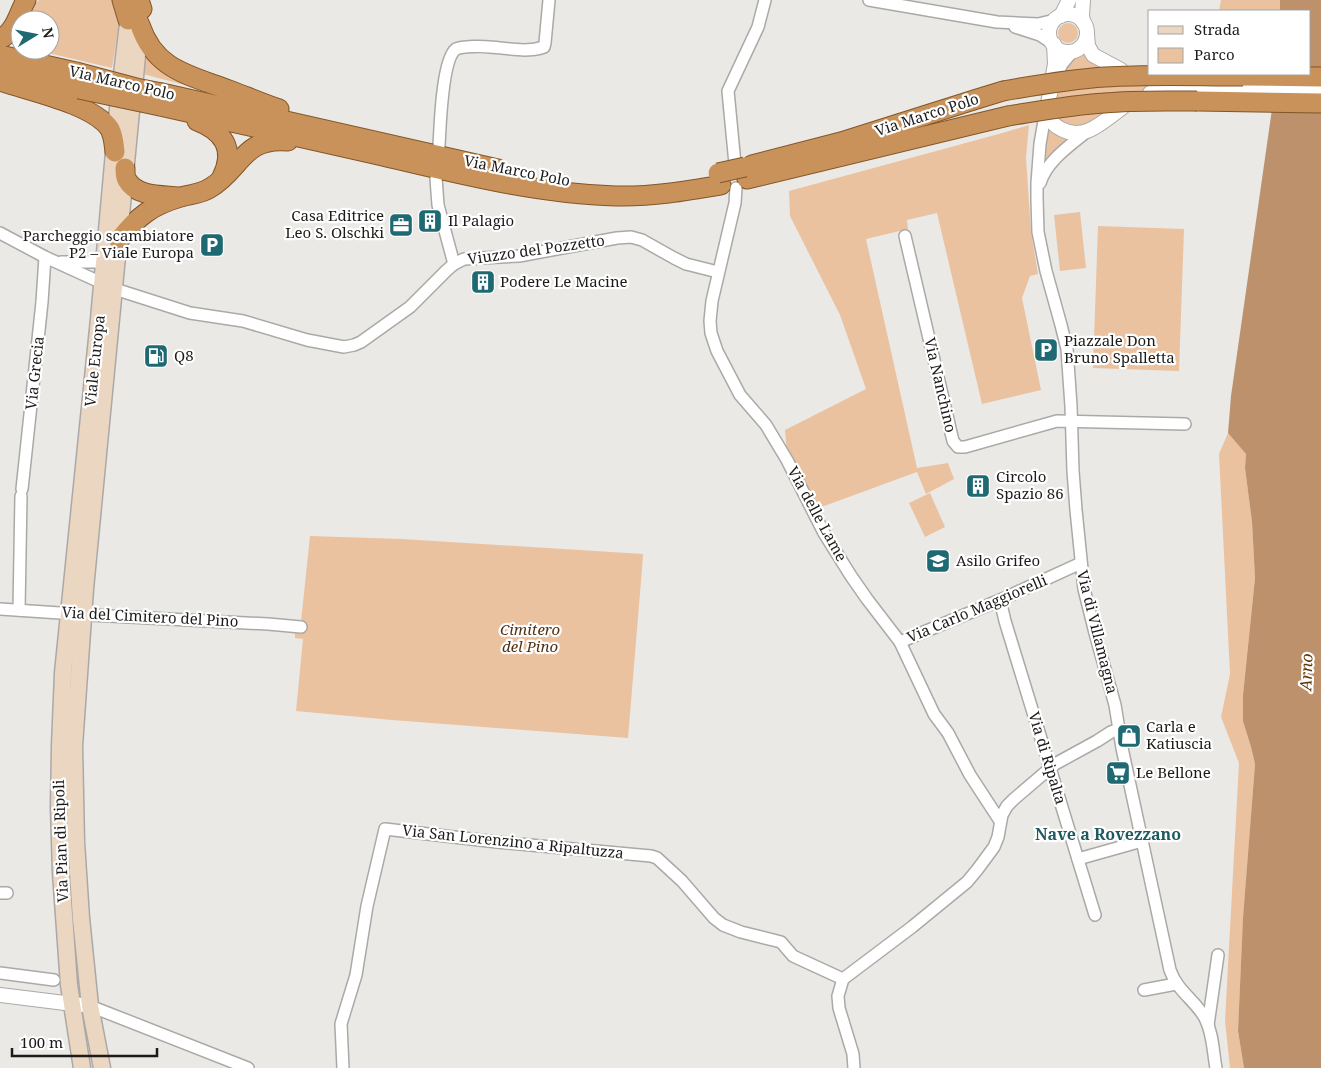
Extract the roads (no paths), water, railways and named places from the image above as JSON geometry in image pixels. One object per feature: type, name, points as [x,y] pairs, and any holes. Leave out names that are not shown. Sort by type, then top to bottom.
[{"type":"highway","points":[[0,39],[13,28],[26,0]]},
{"type":"highway","points":[[122,0],[137,9],[147,42],[153,52],[171,68],[333,138]]},
{"type":"highway","name":"Via Marco Polo","points":[[0,54],[77,80]]},
{"type":"highway","points":[[48,60],[77,80]]},
{"type":"highway","name":"Via Marco Polo","points":[[0,68],[77,80],[333,138],[463,174],[563,193],[616,196],[690,191],[1003,91],[1081,79],[1126,76],[1321,77]]},
{"type":"highway","points":[[0,81],[91,112],[110,130],[114,140],[114,152]]},
{"type":"highway","points":[[161,99],[207,125],[221,136],[228,156],[226,168],[219,182]]},
{"type":"highway","name":"Via Marco Polo","points":[[734,176],[1047,109],[1158,100],[1321,103]]},
{"type":"highway","points":[[119,240],[141,215],[151,209],[181,197],[206,190],[219,182],[257,145],[283,140],[333,138]]},
{"type":"highway","points":[[125,168],[126,180],[137,190],[150,194],[181,197]]},
{"type":"main road","points":[[128,75],[137,9]]},
{"type":"main road","name":"Viale Europa","points":[[76,614],[108,286],[119,240],[125,168],[125,110],[114,152],[104,260],[108,286]]},
{"type":"main road","name":"Via Pian di Ripoli","points":[[76,614],[62,689],[58,808],[60,873],[71,1003],[82,1068]]},
{"type":"main road","name":"Via Pian di Ripoli","points":[[76,614],[74,746],[76,842],[90,1006],[102,1068]]},
{"type":"street","points":[[439,146],[444,78],[454,50],[488,46],[520,50],[544,47],[549,0]]},
{"type":"street","name":"Via delle Lame","points":[[764,0],[758,27],[729,87],[735,203],[712,301],[711,333],[717,351],[740,394],[766,425],[779,446],[824,533],[851,576],[900,642],[934,714],[948,733],[970,775],[1000,821]]},
{"type":"street","points":[[869,0],[997,22],[1038,24],[1073,15],[1078,18],[1085,28]]},
{"type":"street","name":"Via di Villamagna","points":[[1069,0],[1052,24],[1050,33],[1054,44],[1055,64],[1040,144],[1037,217],[1046,271],[1067,349],[1073,471],[1081,563],[1086,597],[1115,705],[1122,748],[1168,964],[1176,984],[1201,1012],[1208,1025],[1216,1068]]},
{"type":"street","points":[[1082,0],[1082,15],[1088,46],[1094,55],[1121,70]]},
{"type":"street","points":[[997,22],[1040,35],[1061,50],[1073,51]]},
{"type":"street","name":"Via di Villamagna","points":[[1050,96],[1062,64],[1073,51],[1083,45],[1086,39],[1085,28]]},
{"type":"street","points":[[1151,87],[1163,84],[1197,88],[1321,90]]},
{"type":"street","points":[[1050,96],[1050,119],[1054,125],[1073,133],[1085,133],[1122,108]]},
{"type":"street","name":"Via di Villamagna","points":[[1037,217],[1039,187],[1045,171],[1057,156],[1085,133]]},
{"type":"street","points":[[436,178],[438,205],[454,264]]},
{"type":"street","name":"Viuzzo del Pozzetto","points":[[0,233],[45,257],[108,286],[190,313],[243,321],[307,340],[344,347],[362,342],[410,307],[454,264],[464,260],[519,256],[631,237],[642,240],[686,264],[718,272]]},
{"type":"street","name":"Via Nanchino","points":[[905,236],[955,444],[958,447],[962,447],[1057,421],[1072,422]]},
{"type":"street","name":"Via Grecia","points":[[19,610],[21,492],[40,321],[45,257]]},
{"type":"street","points":[[56,262],[97,262],[104,260]]},
{"type":"street","points":[[1072,422],[1185,424]]},
{"type":"street","name":"Via Carlo Maggiorelli","points":[[900,642],[1000,600],[1081,563]]},
{"type":"street","name":"Via di Ripalta","points":[[1000,600],[1095,915]]},
{"type":"street","name":"Via del Cimitero del Pino","points":[[0,608],[300,627]]},
{"type":"street","points":[[854,1068],[853,1054],[839,1008],[838,996],[844,979],[967,882],[994,847],[1003,812],[1009,803],[1055,764],[1111,732],[1120,729]]},
{"type":"street","name":"Via San Lorenzino a Ripaltuzza","points":[[343,1068],[341,1024],[356,975],[367,906],[385,830],[651,856],[657,858],[682,881],[714,918],[723,925],[741,932],[781,942],[792,956],[844,979]]},
{"type":"street","points":[[1078,859],[1142,841]]},
{"type":"street","name":"Via di Villamagna","points":[[1208,1025],[1218,955]]},
{"type":"street","points":[[0,973],[54,980]]},
{"type":"street","points":[[1144,990],[1176,984]]},
{"type":"street","points":[[0,995],[90,1006],[248,1068]]},
{"type":"water","name":"Arno","points":[[1280,0],[1321,0],[1321,1068],[1244,1068],[1238,1031],[1243,918],[1255,764],[1243,721],[1243,695],[1255,578],[1252,522],[1245,468],[1246,454],[1228,433],[1231,396],[1277,75],[1311,75],[1311,10],[1280,10]]},
{"type":"place","name":"Il Palagio","points":[[430,221]]},
{"type":"place","name":"Casa Editrice Leo S. Olschki","points":[[401,225]]},
{"type":"place","name":"Parcheggio scambiatore P2 – Viale Europa","points":[[212,245]]},
{"type":"place","name":"Podere Le Macine","points":[[483,282]]},
{"type":"place","name":"Piazzale Don Bruno Spalletta","points":[[1046,350]]},
{"type":"place","name":"Q8","points":[[156,356]]},
{"type":"place","name":"Circolo Spazio 86","points":[[978,486]]},
{"type":"place","name":"Asilo Grifeo","points":[[938,561]]},
{"type":"place","name":"Carla e Katiuscia","points":[[1129,736]]},
{"type":"place","name":"Le Bellone","points":[[1118,773]]},
{"type":"district","name":"Nave a Rovezzano","points":[[1108,834]]},
{"type":"park label","name":"Cimitero del Pino","points":[[530,638]]}]
